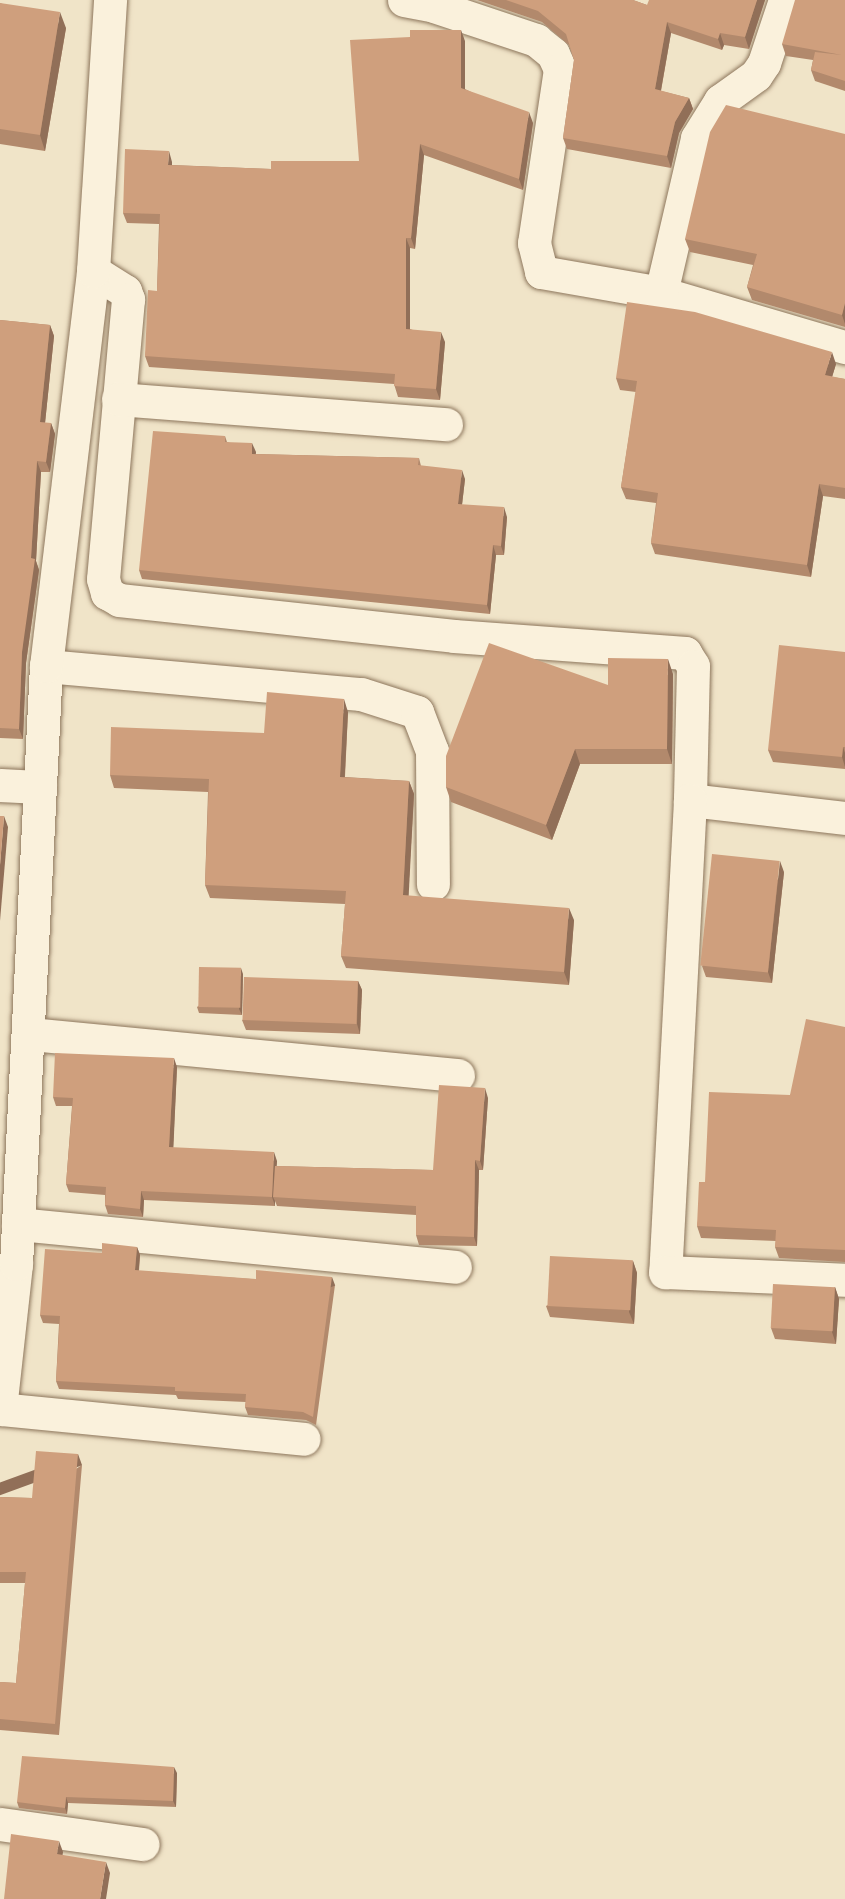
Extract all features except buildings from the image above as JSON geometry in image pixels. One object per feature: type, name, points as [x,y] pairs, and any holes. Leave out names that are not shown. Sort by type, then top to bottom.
[{"type":"street","points":[[110,0],[93,271],[46,666],[30,1034],[18,1224],[0,1409],[304,1439]]},
{"type":"street","points":[[661,293],[697,138],[720,101],[756,75],[764,63],[785,0]]},
{"type":"street","points":[[425,2],[536,40],[553,54],[560,69],[534,243],[541,272],[661,293],[845,347]]},
{"type":"street","points":[[93,271],[125,291],[128,299],[103,579],[107,593],[119,600],[454,636],[684,653],[693,666],[690,800],[665,1272],[845,1280]]},
{"type":"street","points":[[118,399],[446,424]]},
{"type":"street","points":[[46,666],[361,694],[417,712],[432,751],[433,884]]},
{"type":"street","points":[[0,785],[40,788]]},
{"type":"street","points":[[690,800],[845,818]]},
{"type":"street","points":[[30,1034],[458,1074]]},
{"type":"street","points":[[18,1224],[455,1267]]},
{"type":"street","points":[[1,1827],[143,1844]]}]
